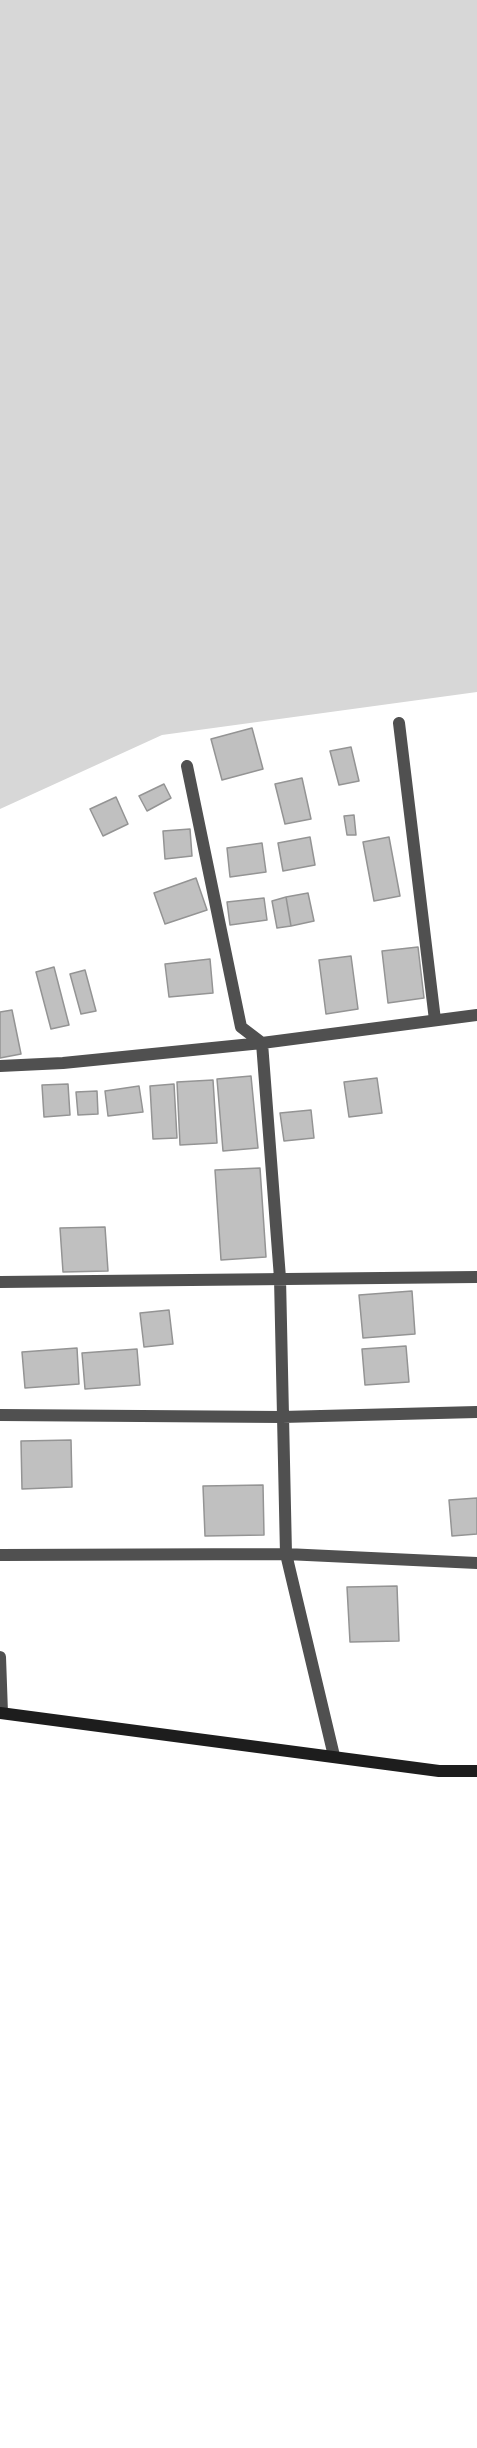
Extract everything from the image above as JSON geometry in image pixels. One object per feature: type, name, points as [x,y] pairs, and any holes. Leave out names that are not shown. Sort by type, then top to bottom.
[{"type":"main road","points":[[1,1713],[439,1770],[477,1771]]},
{"type":"street","points":[[399,723],[435,1020]]},
{"type":"street","points":[[187,766],[241,1027],[262,1044],[280,1278],[286,1554],[334,1756]]},
{"type":"street","points":[[0,1066],[63,1063],[262,1044],[477,1016]]},
{"type":"street","points":[[0,1282],[477,1277]]},
{"type":"street","points":[[0,1415],[282,1417],[477,1412]]},
{"type":"street","points":[[0,1555],[286,1554],[477,1563]]},
{"type":"street","points":[[0,1657],[1,1713]]},
{"type":"shaded area","points":[[0,0],[477,0],[477,692],[162,735],[0,809]]},
{"type":"building","points":[[252,728],[263,769],[222,780],[211,739]]},
{"type":"building","points":[[351,747],[359,781],[339,785],[330,751]]},
{"type":"building","points":[[302,778],[311,819],[285,824],[275,784]]},
{"type":"building","points":[[164,784],[171,798],[147,811],[139,796]]},
{"type":"building","points":[[116,797],[128,824],[103,836],[90,809]]},
{"type":"building","points":[[354,815],[356,835],[347,835],[344,816]]},
{"type":"building","points":[[190,829],[192,856],[165,859],[163,831]]},
{"type":"building","points":[[310,837],[315,865],[283,871],[278,843]]},
{"type":"building","points":[[389,837],[400,896],[374,901],[363,842]]},
{"type":"building","points":[[262,843],[266,872],[230,877],[227,848]]},
{"type":"building","points":[[196,878],[207,910],[165,924],[154,893]]},
{"type":"building","points":[[308,893],[314,921],[291,926],[286,897]]},
{"type":"building","points":[[286,897],[291,926],[277,928],[272,901]]},
{"type":"building","points":[[264,898],[267,920],[230,925],[227,902]]},
{"type":"building","points":[[418,947],[424,998],[388,1003],[382,951]]},
{"type":"building","points":[[351,956],[358,1009],[326,1014],[319,960]]},
{"type":"building","points":[[210,959],[213,993],[169,997],[165,964]]},
{"type":"building","points":[[54,967],[69,1025],[51,1029],[36,972]]},
{"type":"building","points":[[85,970],[96,1011],[81,1014],[70,974]]},
{"type":"building","points":[[12,1010],[21,1054],[0,1058],[0,1012]]},
{"type":"building","points":[[251,1076],[258,1148],[223,1151],[217,1079]]},
{"type":"building","points":[[377,1078],[382,1113],[349,1117],[344,1082]]},
{"type":"building","points":[[213,1080],[217,1143],[180,1145],[177,1082]]},
{"type":"building","points":[[68,1084],[70,1115],[44,1117],[42,1085]]},
{"type":"building","points":[[174,1084],[177,1138],[153,1139],[150,1086]]},
{"type":"building","points":[[139,1086],[143,1112],[108,1116],[105,1091]]},
{"type":"building","points":[[97,1091],[98,1114],[78,1115],[76,1092]]},
{"type":"building","points":[[311,1110],[314,1138],[284,1141],[280,1113]]},
{"type":"building","points":[[260,1168],[266,1257],[221,1260],[215,1170]]},
{"type":"building","points":[[105,1227],[108,1271],[63,1272],[60,1228]]},
{"type":"building","points":[[412,1291],[415,1334],[363,1338],[359,1295]]},
{"type":"building","points":[[169,1310],[173,1344],[144,1347],[140,1313]]},
{"type":"building","points":[[406,1346],[409,1382],[365,1385],[362,1349]]},
{"type":"building","points":[[77,1348],[79,1384],[25,1388],[22,1352]]},
{"type":"building","points":[[137,1349],[140,1385],[85,1389],[82,1353]]},
{"type":"building","points":[[71,1440],[72,1487],[22,1489],[21,1441]]},
{"type":"building","points":[[263,1485],[264,1535],[205,1536],[203,1486]]},
{"type":"building","points":[[477,1498],[477,1534],[452,1536],[449,1500]]},
{"type":"building","points":[[397,1586],[399,1641],[350,1642],[347,1587]]}]
